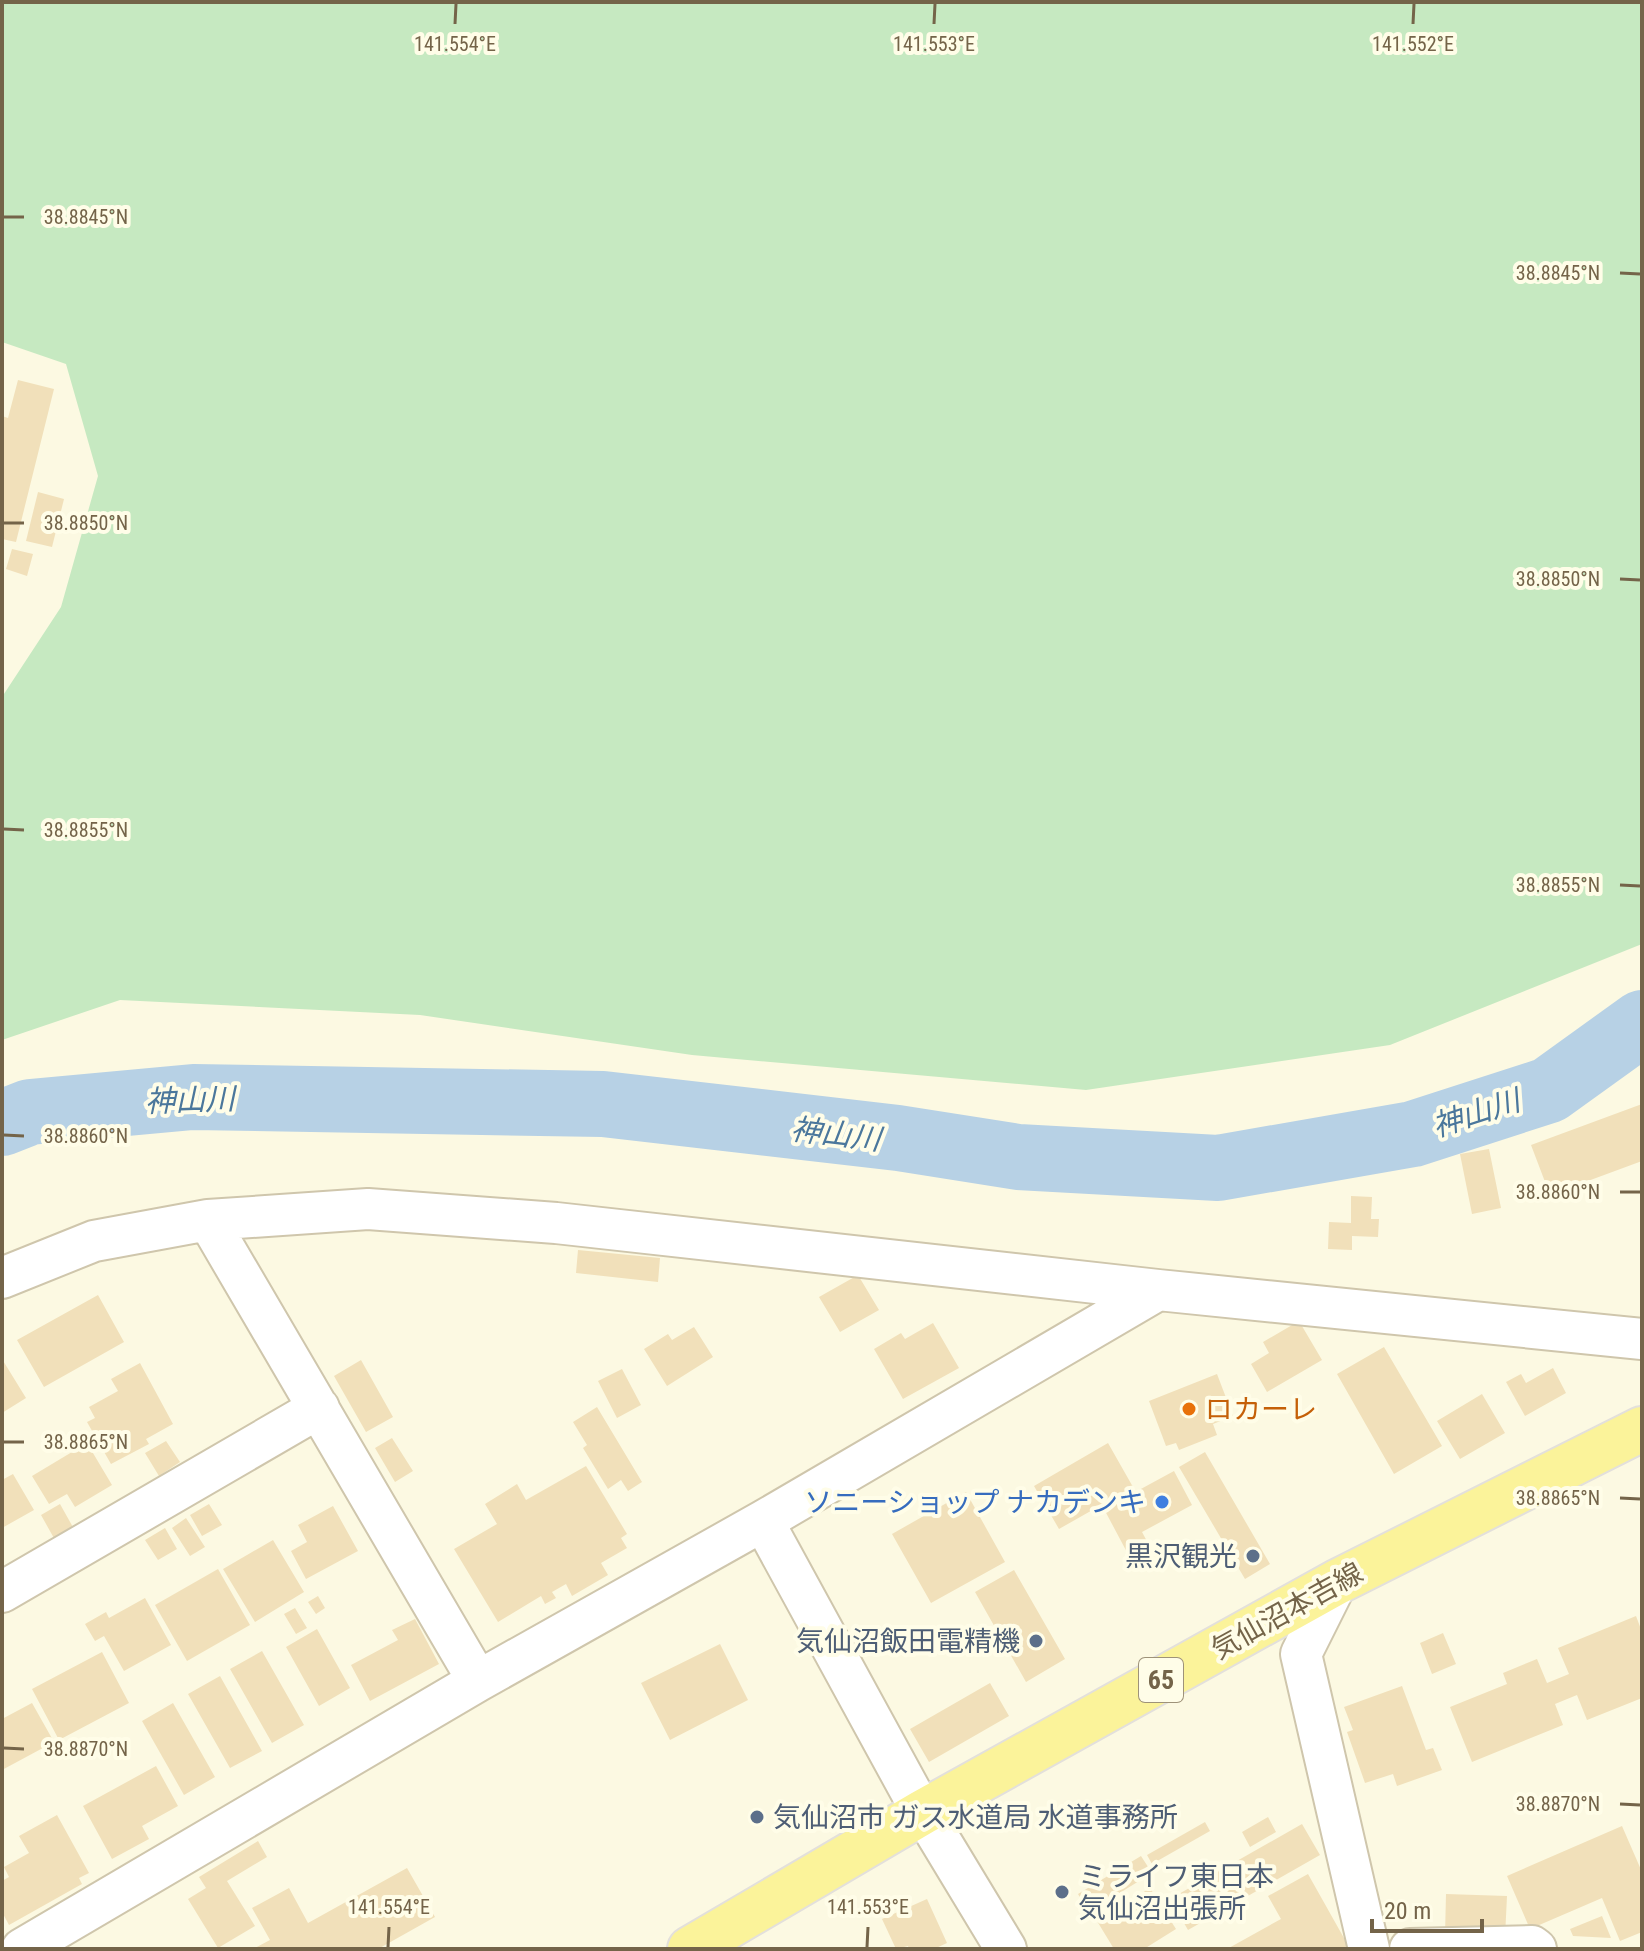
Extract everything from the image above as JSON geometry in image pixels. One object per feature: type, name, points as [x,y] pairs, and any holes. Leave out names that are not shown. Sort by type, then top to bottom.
[{"type":"main road","name":"気仙沼本吉線","points":[[690,1949],[923,1812],[1337,1582],[1642,1429]]},
{"type":"street","points":[[2,1278],[94,1241],[208,1220],[368,1209],[556,1223],[1158,1290],[1642,1339]]},
{"type":"street","points":[[208,1220],[478,1681]]},
{"type":"street","points":[[22,1949],[478,1681],[763,1521],[1158,1290]]},
{"type":"street","points":[[2,1592],[319,1408]]},
{"type":"street","points":[[763,1521],[923,1812],[1006,1949]]},
{"type":"street","points":[[1337,1582],[1301,1654],[1369,1949]]},
{"type":"street","points":[[1410,1949],[1532,1946],[1536,1949]]},
{"type":"green space","points":[[2,2],[1642,2],[1642,944],[1390,1045],[1086,1090],[692,1055],[420,1015],[120,1000],[2,1040],[2,697],[61,607],[98,476],[66,364],[2,342]]},
{"type":"building","points":[[18,380],[54,389],[16,542],[2,539],[2,416],[8,418]]},
{"type":"building","points":[[38,492],[64,499],[52,547],[26,541]]},
{"type":"building","points":[[12,549],[33,554],[27,576],[6,569]]},
{"type":"building","points":[[1642,1104],[1642,1161],[1550,1195],[1531,1145]]},
{"type":"building","points":[[1489,1149],[1501,1208],[1472,1214],[1460,1154]]},
{"type":"building","points":[[1351,1196],[1372,1197],[1371,1219],[1379,1219],[1378,1237],[1352,1236],[1352,1250],[1328,1249],[1329,1222],[1351,1223]]},
{"type":"building","points":[[578,1250],[660,1258],[658,1282],[576,1273]]},
{"type":"building","points":[[858,1275],[879,1310],[840,1332],[819,1297]]},
{"type":"building","points":[[98,1295],[124,1342],[44,1387],[17,1340]]},
{"type":"building","points":[[1299,1321],[1322,1360],[1267,1392],[1251,1364],[1269,1353],[1263,1342]]},
{"type":"building","points":[[933,1323],[959,1368],[903,1399],[874,1349],[901,1333],[905,1339]]},
{"type":"building","points":[[694,1327],[713,1357],[667,1386],[644,1349],[668,1334],[672,1340]]},
{"type":"building","points":[[1384,1347],[1442,1446],[1394,1474],[1337,1374]]},
{"type":"building","points":[[2,1359],[26,1398],[2,1413]]},
{"type":"building","points":[[361,1360],[393,1417],[366,1432],[334,1376]]},
{"type":"building","points":[[140,1363],[173,1424],[146,1439],[149,1444],[111,1464],[87,1422],[95,1418],[89,1407],[118,1391],[111,1379]]},
{"type":"building","points":[[1553,1368],[1566,1393],[1525,1416],[1506,1382],[1521,1374],[1526,1383]]},
{"type":"building","points":[[622,1369],[641,1405],[617,1418],[598,1381]]},
{"type":"building","points":[[1217,1374],[1233,1416],[1213,1424],[1217,1435],[1179,1450],[1176,1443],[1166,1446],[1149,1401]]},
{"type":"building","points":[[1482,1394],[1505,1433],[1460,1459],[1437,1421]]},
{"type":"building","points":[[597,1407],[642,1482],[628,1491],[621,1480],[608,1489],[583,1448],[587,1445],[573,1422]]},
{"type":"building","points":[[392,1438],[413,1471],[395,1482],[375,1448]]},
{"type":"building","points":[[166,1441],[180,1462],[159,1476],[145,1453]]},
{"type":"building","points":[[87,1443],[112,1485],[75,1507],[67,1494],[49,1504],[32,1476]]},
{"type":"building","points":[[1108,1443],[1133,1487],[1059,1529],[1034,1486]]},
{"type":"building","points":[[1205,1452],[1270,1564],[1245,1579],[1179,1467]]},
{"type":"building","points":[[586,1466],[627,1534],[621,1538],[627,1548],[601,1563],[608,1575],[572,1596],[566,1584],[552,1592],[556,1598],[545,1604],[541,1596],[498,1622],[454,1549],[497,1524],[485,1504],[517,1484],[526,1500]]},
{"type":"building","points":[[1174,1471],[1192,1505],[1142,1532],[1149,1545],[1129,1556],[1104,1509]]},
{"type":"building","points":[[13,1474],[34,1510],[2,1528],[2,1480]]},
{"type":"building","points":[[966,1492],[1005,1562],[931,1603],[892,1534]]},
{"type":"building","points":[[60,1504],[74,1529],[55,1540],[41,1515]]},
{"type":"building","points":[[209,1504],[222,1525],[202,1536],[190,1515]]},
{"type":"building","points":[[333,1506],[358,1551],[306,1579],[291,1551],[307,1542],[298,1525]]},
{"type":"building","points":[[186,1518],[205,1547],[190,1556],[172,1528]]},
{"type":"building","points":[[165,1528],[177,1549],[158,1560],[145,1540]]},
{"type":"building","points":[[273,1540],[304,1592],[255,1622],[223,1569]]},
{"type":"building","points":[[218,1569],[250,1625],[187,1661],[155,1605]]},
{"type":"building","points":[[1014,1570],[1065,1659],[1026,1682],[975,1592]]},
{"type":"building","points":[[318,1596],[325,1608],[316,1614],[308,1602]]},
{"type":"building","points":[[145,1598],[171,1645],[124,1671],[104,1636],[95,1641],[85,1624],[106,1612],[109,1618]]},
{"type":"building","points":[[295,1608],[307,1628],[296,1634],[284,1614]]},
{"type":"building","points":[[1636,1616],[1642,1632],[1642,1698],[1587,1720],[1577,1695],[1555,1704],[1563,1725],[1472,1762],[1450,1707],[1507,1684],[1503,1673],[1537,1659],[1547,1683],[1569,1674],[1558,1648]]},
{"type":"building","points":[[415,1619],[439,1664],[370,1701],[351,1665],[398,1640],[392,1630]]},
{"type":"building","points":[[317,1629],[350,1688],[319,1706],[286,1647]]},
{"type":"building","points":[[1443,1633],[1456,1664],[1432,1674],[1420,1643]]},
{"type":"building","points":[[720,1644],[748,1700],[670,1740],[641,1683]]},
{"type":"building","points":[[262,1651],[304,1725],[272,1743],[230,1669]]},
{"type":"building","points":[[102,1652],[129,1703],[59,1740],[32,1689]]},
{"type":"building","points":[[220,1676],[262,1751],[230,1768],[188,1694]]},
{"type":"building","points":[[990,1683],[1009,1716],[929,1762],[910,1729]]},
{"type":"building","points":[[1402,1686],[1426,1750],[1433,1748],[1442,1770],[1397,1786],[1393,1774],[1365,1783],[1347,1732],[1353,1730],[1344,1707]]},
{"type":"building","points":[[32,1703],[54,1742],[2,1770],[2,1719]]},
{"type":"building","points":[[173,1703],[215,1777],[184,1795],[142,1721]]},
{"type":"building","points":[[156,1766],[178,1806],[142,1826],[149,1839],[112,1859],[83,1806]]},
{"type":"building","points":[[57,1815],[89,1873],[79,1878],[82,1884],[9,1925],[2,1912],[2,1881],[9,1877],[4,1867],[29,1853],[19,1836]]},
{"type":"building","points":[[1268,1817],[1276,1832],[1250,1847],[1242,1832]]},
{"type":"building","points":[[1205,1822],[1210,1831],[1152,1864],[1147,1855]]},
{"type":"building","points":[[1302,1824],[1320,1855],[1188,1930],[1170,1899]]},
{"type":"building","points":[[1622,1826],[1642,1872],[1642,1932],[1620,1941],[1602,1898],[1530,1929],[1507,1876]]},
{"type":"building","points":[[258,1841],[267,1857],[227,1881],[255,1926],[218,1948],[188,1899],[206,1888],[199,1877]]},
{"type":"building","points":[[1141,1856],[1152,1873],[1089,1912],[1078,1894]]},
{"type":"building","points":[[407,1868],[435,1917],[378,1949],[253,1949],[270,1940],[252,1908],[289,1888],[308,1923]]},
{"type":"building","points":[[1308,1874],[1349,1947],[1227,1949],[1281,1919],[1268,1896]]},
{"type":"building","points":[[1150,1888],[1176,1929],[1144,1949],[1114,1949],[1097,1921]]},
{"type":"building","points":[[1446,1894],[1507,1896],[1505,1937],[1445,1935]]},
{"type":"building","points":[[927,1899],[947,1943],[934,1949],[909,1949],[908,1946],[896,1949],[882,1919]]},
{"type":"building","points":[[1602,1916],[1611,1938],[1573,1936],[1570,1929]]},
{"type":"waterway","name":"神山川","points":[[2,1123],[30,1112],[193,1097],[603,1104],[898,1138],[1018,1157],[1218,1168],[1413,1134],[1549,1090],[1642,1023]]},
{"type":"place","name":"ロカーレ","points":[[1189,1409]]},
{"type":"place","name":"ソニーショップ ナカデンキ","points":[[1162,1502]]},
{"type":"place","name":"黒沢観光","points":[[1253,1556]]},
{"type":"place","name":"気仙沼飯田電精機","points":[[1036,1641]]},
{"type":"place","name":"気仙沼市 ガス水道局 水道事務所","points":[[757,1817]]},
{"type":"place","name":"ミライフ東日本 気仙沼出張所","points":[[1062,1892]]}]
